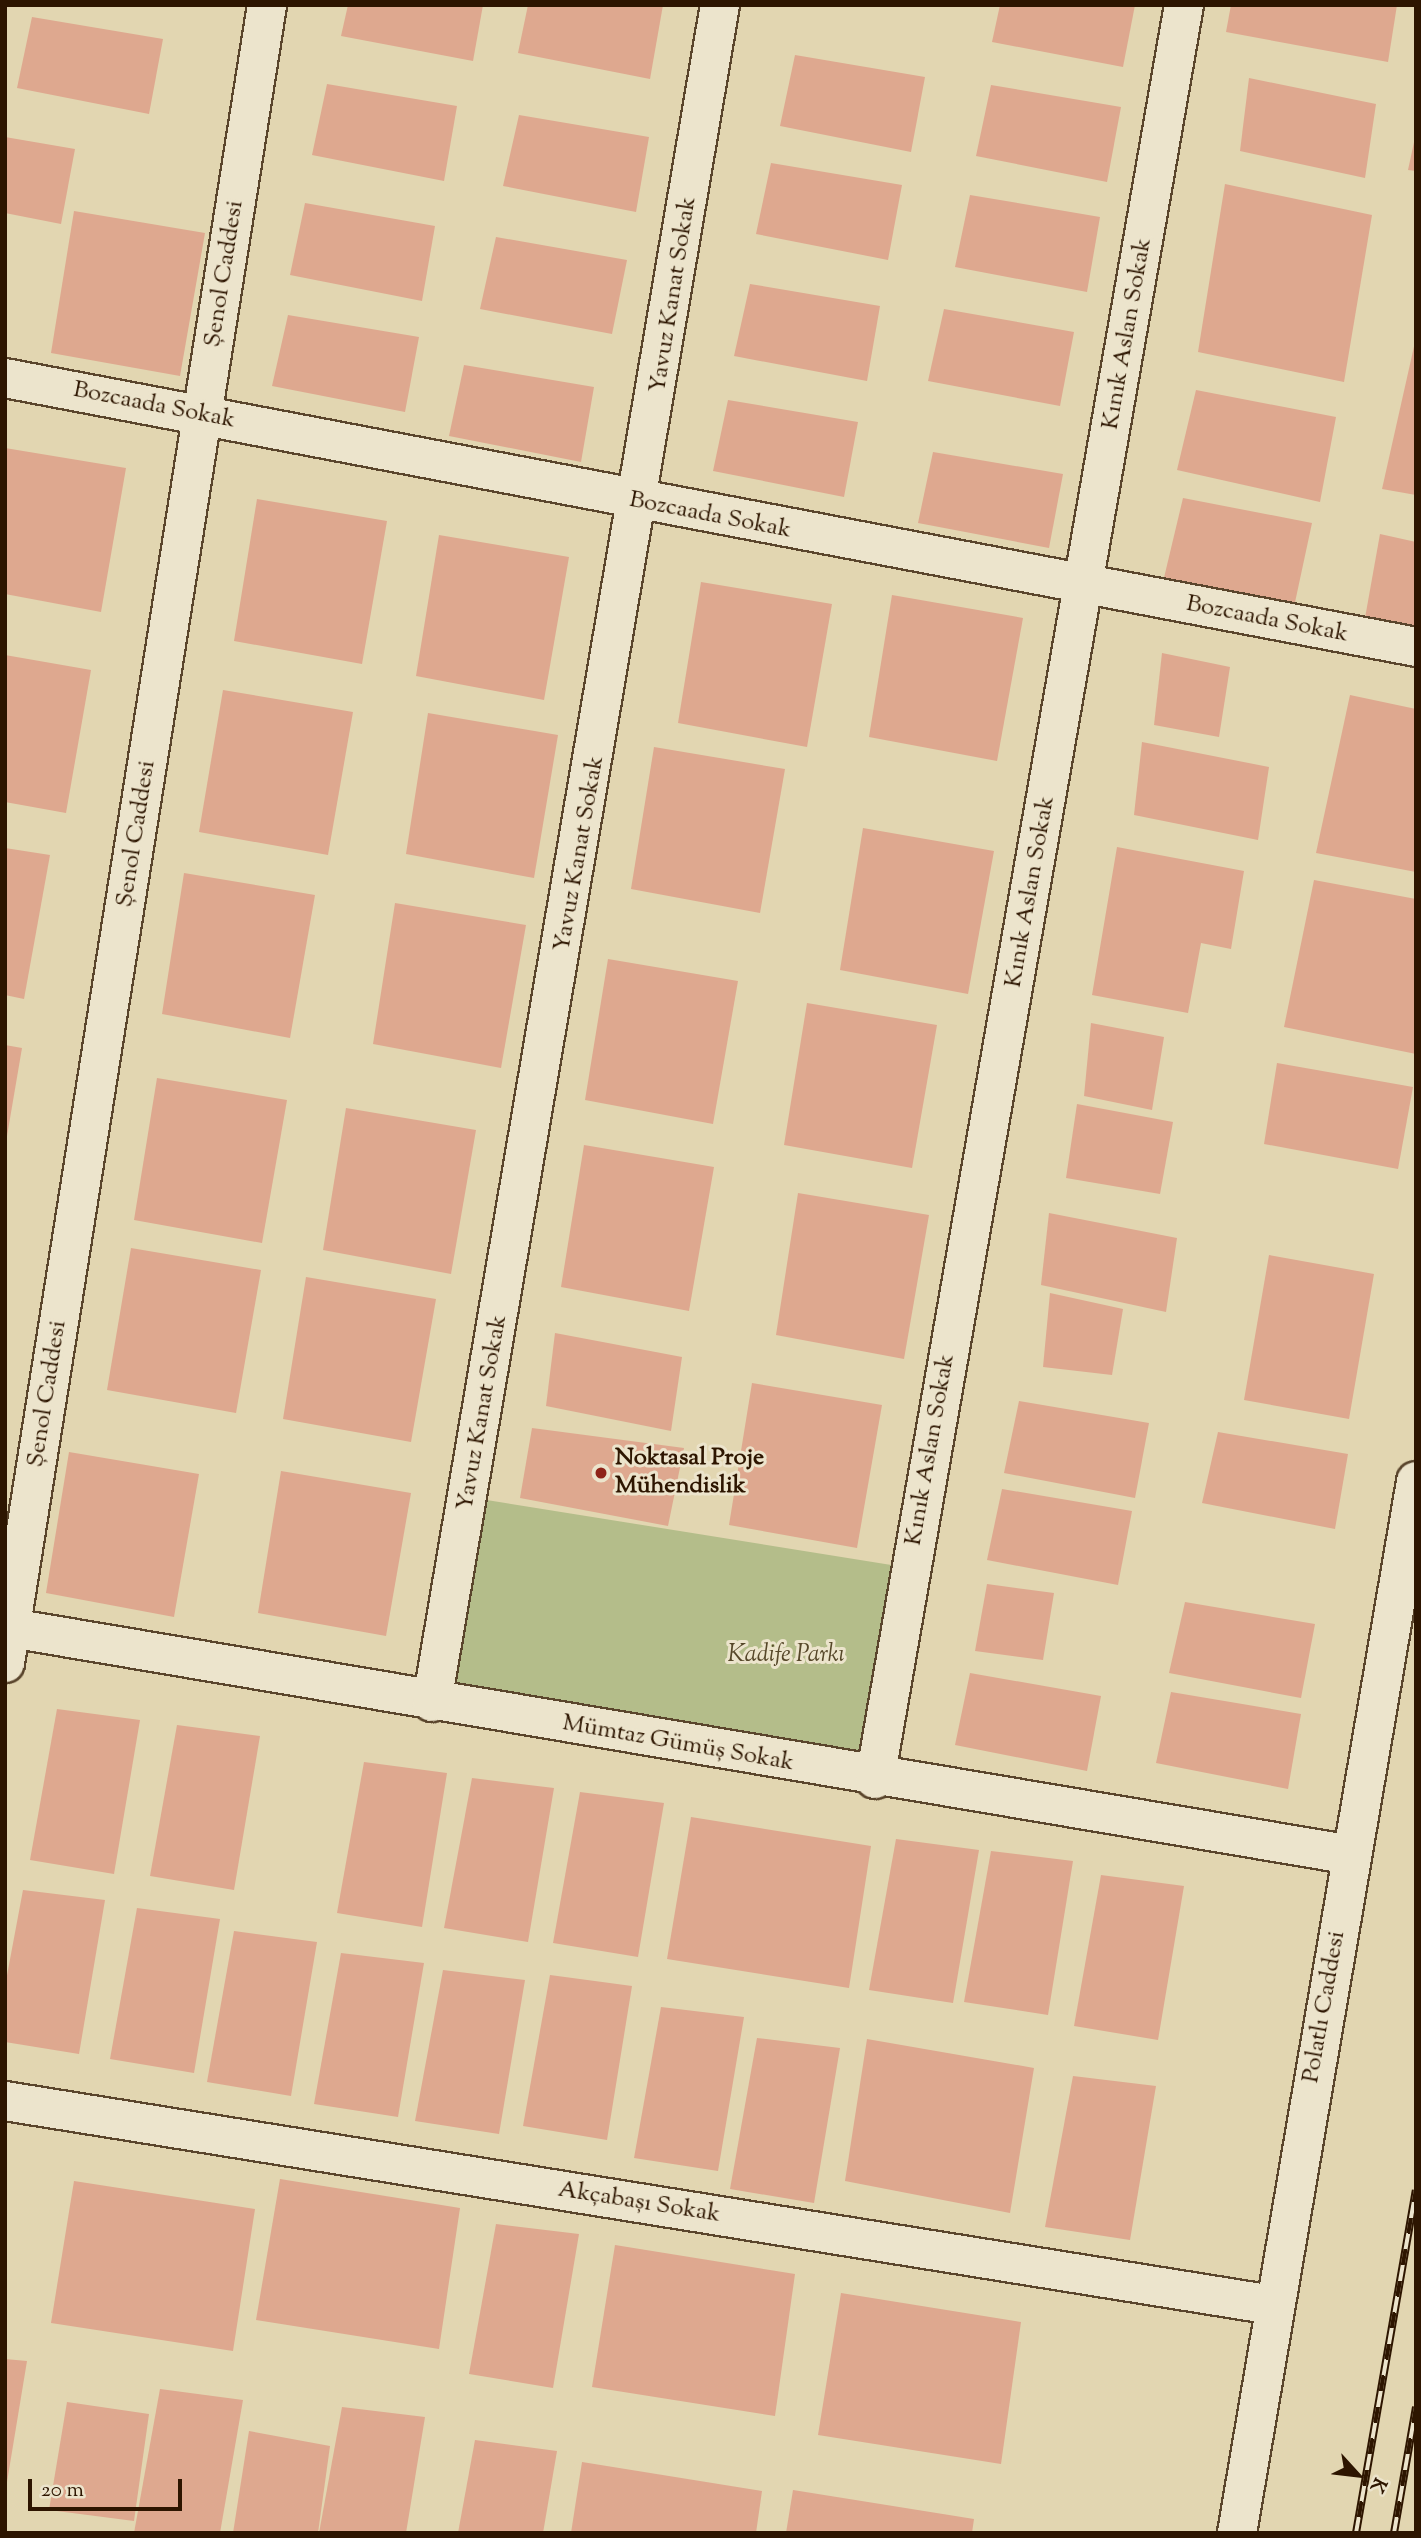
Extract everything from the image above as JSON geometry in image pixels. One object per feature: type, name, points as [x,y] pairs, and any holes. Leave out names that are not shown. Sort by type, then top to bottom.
[{"type":"street","name":"Şenol Caddesi","points":[[7,1639],[267,5]]},
{"type":"street","name":"Yavuz Kanat Sokak","points":[[432,1702],[640,503],[720,5]]},
{"type":"street","name":"Kınık Aslan Sokak","points":[[875,1779],[1086,586],[1184,5]]},
{"type":"street","name":"Bozcaada Sokak","points":[[5,378],[640,503],[1416,647]]},
{"type":"street","name":"Polatlı Caddesi","points":[[1237,2533],[1273,2305],[1416,1481]]},
{"type":"street","name":"Mümtaz Gümüş Sokak","points":[[7,1639],[432,1702],[875,1779],[1352,1855]]},
{"type":"street","name":"Akçabaşı Sokak","points":[[5,2101],[1273,2305]]},
{"type":"green space","name":"Kadife Parkı","points":[[468,1497],[910,1568],[875,1779],[432,1702]]},
{"type":"building","points":[[348,5],[483,5],[473,61],[341,36]]},
{"type":"building","points":[[528,5],[663,5],[650,79],[518,53]]},
{"type":"building","points":[[1000,5],[1135,5],[1123,67],[992,42]]},
{"type":"building","points":[[1231,5],[1397,5],[1388,62],[1226,32]]},
{"type":"building","points":[[32,17],[163,39],[149,114],[17,88]]},
{"type":"building","points":[[795,55],[925,77],[911,152],[780,126]]},
{"type":"building","points":[[1249,78],[1376,104],[1365,178],[1240,151]]},
{"type":"building","points":[[327,84],[457,106],[444,181],[312,155]]},
{"type":"building","points":[[991,85],[1121,107],[1107,182],[976,156]]},
{"type":"building","points":[[519,115],[649,137],[636,212],[503,186]]},
{"type":"building","points":[[1416,133],[1416,171],[1408,170]]},
{"type":"building","points":[[5,137],[75,149],[61,224],[5,213]]},
{"type":"building","points":[[771,163],[902,185],[888,260],[756,234]]},
{"type":"building","points":[[1225,184],[1372,215],[1344,382],[1198,352]]},
{"type":"building","points":[[970,195],[1100,217],[1087,292],[955,267]]},
{"type":"building","points":[[305,203],[435,226],[422,301],[290,275]]},
{"type":"building","points":[[74,211],[205,233],[180,376],[51,353]]},
{"type":"building","points":[[496,237],[627,260],[612,334],[480,309]]},
{"type":"building","points":[[750,284],[880,306],[867,381],[734,356]]},
{"type":"building","points":[[944,309],[1074,332],[1060,406],[928,381]]},
{"type":"building","points":[[288,315],[419,337],[405,412],[272,386]]},
{"type":"building","points":[[1416,342],[1416,495],[1382,489]]},
{"type":"building","points":[[464,365],[594,387],[581,462],[449,436]]},
{"type":"building","points":[[1196,390],[1336,417],[1320,502],[1177,470]]},
{"type":"building","points":[[728,400],[858,422],[844,497],[713,471]]},
{"type":"building","points":[[5,448],[126,468],[101,612],[5,594]]},
{"type":"building","points":[[933,452],[1063,474],[1049,548],[918,523]]},
{"type":"building","points":[[1183,498],[1312,523],[1294,607],[1163,582]]},
{"type":"building","points":[[257,499],[387,521],[362,664],[234,641]]},
{"type":"building","points":[[1380,534],[1416,542],[1416,628],[1365,618]]},
{"type":"building","points":[[439,535],[569,557],[544,700],[416,676]]},
{"type":"building","points":[[701,582],[832,604],[807,747],[678,723]]},
{"type":"building","points":[[892,595],[1023,618],[997,761],[869,737]]},
{"type":"building","points":[[1162,653],[1230,667],[1219,737],[1154,725]]},
{"type":"building","points":[[5,655],[91,670],[66,813],[5,802]]},
{"type":"building","points":[[223,690],[353,712],[328,855],[199,832]]},
{"type":"building","points":[[1350,695],[1416,709],[1416,872],[1316,853]]},
{"type":"building","points":[[428,713],[558,735],[534,878],[406,854]]},
{"type":"building","points":[[1142,742],[1269,767],[1258,840],[1134,815]]},
{"type":"building","points":[[654,747],[785,769],[760,913],[631,889]]},
{"type":"building","points":[[863,828],[994,851],[968,994],[840,970]]},
{"type":"building","points":[[1117,847],[1244,871],[1231,949],[1201,943],[1188,1013],[1092,995]]},
{"type":"building","points":[[5,848],[50,855],[24,999],[5,995]]},
{"type":"building","points":[[184,873],[315,895],[290,1038],[162,1014]]},
{"type":"building","points":[[1314,880],[1416,899],[1416,1054],[1284,1027]]},
{"type":"building","points":[[395,903],[526,925],[501,1068],[373,1044]]},
{"type":"building","points":[[608,959],[738,981],[713,1124],[585,1100]]},
{"type":"building","points":[[807,1003],[937,1025],[912,1168],[784,1145]]},
{"type":"building","points":[[1091,1023],[1164,1037],[1152,1110],[1084,1096]]},
{"type":"building","points":[[5,1045],[22,1048],[7,1136],[5,1136]]},
{"type":"building","points":[[1277,1063],[1413,1087],[1398,1169],[1264,1144]]},
{"type":"building","points":[[157,1078],[287,1100],[262,1243],[134,1220]]},
{"type":"building","points":[[1077,1104],[1173,1122],[1160,1194],[1066,1178]]},
{"type":"building","points":[[346,1108],[476,1130],[451,1274],[323,1250]]},
{"type":"building","points":[[584,1145],[714,1167],[689,1311],[561,1287]]},
{"type":"building","points":[[798,1193],[929,1215],[904,1359],[776,1335]]},
{"type":"building","points":[[1049,1213],[1177,1238],[1166,1312],[1041,1285]]},
{"type":"building","points":[[131,1248],[261,1270],[236,1413],[107,1390]]},
{"type":"building","points":[[1269,1255],[1374,1274],[1349,1419],[1244,1400]]},
{"type":"building","points":[[306,1277],[436,1299],[411,1442],[283,1419]]},
{"type":"building","points":[[1050,1293],[1123,1309],[1112,1375],[1043,1367]]},
{"type":"building","points":[[555,1333],[682,1357],[671,1431],[546,1406]]},
{"type":"building","points":[[752,1383],[882,1405],[857,1548],[729,1525]]},
{"type":"building","points":[[1019,1401],[1149,1423],[1135,1498],[1004,1473]]},
{"type":"building","name":"Noktasal Proje Mühendislik","points":[[532,1428],[684,1448],[668,1526],[520,1498]]},
{"type":"building","points":[[1218,1432],[1348,1454],[1335,1529],[1202,1503]]},
{"type":"building","points":[[69,1452],[199,1474],[174,1617],[46,1593]]},
{"type":"building","points":[[281,1471],[411,1493],[386,1636],[258,1613]]},
{"type":"building","points":[[1002,1489],[1132,1511],[1118,1585],[987,1560]]},
{"type":"building","points":[[987,1584],[1054,1593],[1043,1660],[975,1651]]},
{"type":"building","points":[[1185,1602],[1315,1624],[1301,1698],[1169,1673]]},
{"type":"building","points":[[970,1673],[1101,1696],[1087,1771],[955,1745]]},
{"type":"building","points":[[1171,1692],[1301,1714],[1288,1789],[1156,1763]]},
{"type":"building","points":[[57,1709],[140,1720],[114,1874],[30,1860]]},
{"type":"building","points":[[177,1725],[260,1736],[234,1890],[150,1876]]},
{"type":"building","points":[[364,1762],[447,1773],[422,1927],[337,1913]]},
{"type":"building","points":[[472,1778],[554,1788],[528,1942],[444,1928]]},
{"type":"building","points":[[580,1792],[664,1803],[638,1957],[553,1943]]},
{"type":"building","points":[[691,1817],[871,1846],[849,1988],[667,1959]]},
{"type":"building","points":[[896,1839],[979,1850],[953,2003],[869,1990]]},
{"type":"building","points":[[991,1851],[1073,1861],[1048,2015],[964,2002]]},
{"type":"building","points":[[1101,1875],[1184,1886],[1158,2040],[1074,2026]]},
{"type":"building","points":[[23,1890],[105,1900],[79,2054],[5,2042],[5,1986]]},
{"type":"building","points":[[137,1908],[220,1919],[194,2073],[110,2059]]},
{"type":"building","points":[[234,1931],[317,1942],[291,2096],[207,2082]]},
{"type":"building","points":[[341,1953],[424,1963],[398,2117],[314,2104]]},
{"type":"building","points":[[443,1970],[525,1980],[499,2134],[415,2121]]},
{"type":"building","points":[[550,1975],[632,1986],[607,2140],[523,2126]]},
{"type":"building","points":[[661,2007],[744,2017],[718,2171],[634,2158]]},
{"type":"building","points":[[757,2038],[840,2048],[814,2203],[730,2189]]},
{"type":"building","points":[[867,2039],[1034,2068],[1010,2213],[845,2181]]},
{"type":"building","points":[[1073,2076],[1156,2086],[1130,2240],[1045,2227]]},
{"type":"building","points":[[280,2179],[460,2208],[439,2349],[256,2320]]},
{"type":"building","points":[[74,2181],[255,2209],[233,2351],[51,2323]]},
{"type":"building","points":[[496,2224],[579,2234],[553,2388],[469,2374]]},
{"type":"building","points":[[615,2245],[795,2274],[775,2416],[592,2387]]},
{"type":"building","points":[[841,2293],[1021,2322],[1001,2464],[818,2435]]},
{"type":"building","points":[[5,2359],[27,2361],[7,2482],[5,2482]]},
{"type":"building","points":[[160,2389],[243,2400],[220,2533],[134,2533]]},
{"type":"building","points":[[67,2402],[149,2414],[134,2521],[49,2510]]},
{"type":"building","points":[[342,2407],[425,2417],[406,2533],[319,2533]]},
{"type":"building","points":[[249,2431],[330,2446],[318,2533],[233,2533]]},
{"type":"building","points":[[475,2440],[557,2451],[543,2533],[458,2533]]},
{"type":"building","points":[[582,2462],[762,2491],[756,2533],[571,2533]]},
{"type":"building","points":[[793,2490],[974,2519],[972,2533],[786,2533]]},
{"type":"railway","points":[[1356,2533],[1416,2190]]},
{"type":"railway","points":[[1394,2533],[1416,2407]]},
{"type":"place","name":"Noktasal Proje Mühendislik","points":[[601,1473]]}]
